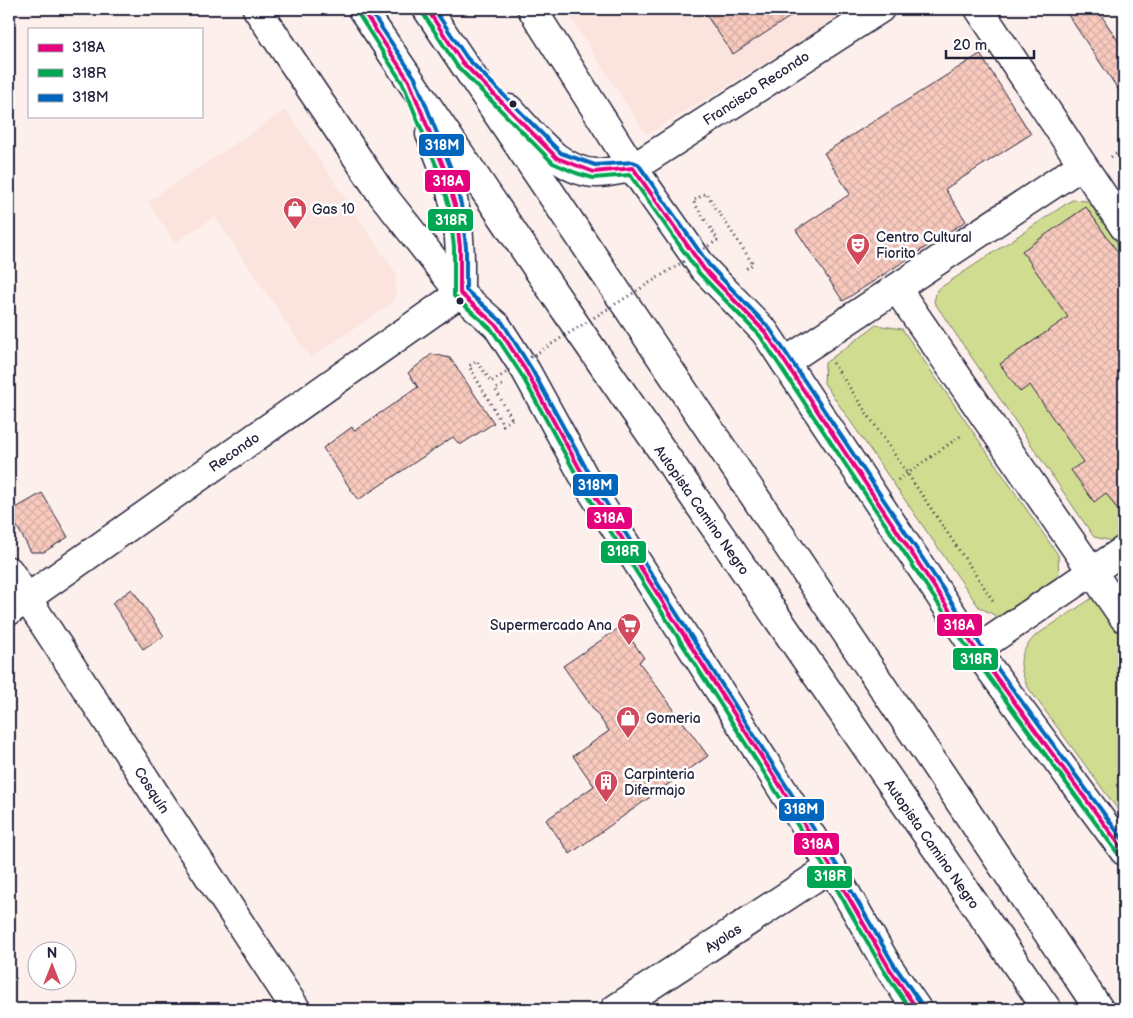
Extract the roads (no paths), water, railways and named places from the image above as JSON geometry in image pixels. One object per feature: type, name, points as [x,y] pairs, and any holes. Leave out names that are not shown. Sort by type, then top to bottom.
[{"type":"main road","points":[[257,9],[364,170],[460,293],[497,326],[521,363],[593,493],[831,867],[889,968],[917,1009]]},
{"type":"main road","name":"Autopista Camino Negro","points":[[362,9],[409,82],[1047,1009]]},
{"type":"main road","points":[[427,9],[1099,1009]]},
{"type":"main road","points":[[532,9],[633,168],[704,269],[765,332],[976,650],[1124,851]]},
{"type":"main road","name":"Francisco Recondo","points":[[633,168],[880,9]]},
{"type":"main road","points":[[979,9],[1124,227]]},
{"type":"main road","points":[[462,62],[557,158],[577,168],[597,174],[633,168]]},
{"type":"main road","points":[[409,82],[444,168],[455,205],[460,247],[460,293]]},
{"type":"main road","points":[[786,362],[1082,165]]},
{"type":"main road","points":[[897,289],[1124,618]]},
{"type":"main road","name":"Recondo","points":[[18,605],[460,293]]},
{"type":"main road","points":[[976,650],[1124,550]]},
{"type":"main road","name":"Cosquín","points":[[9,571],[18,605],[296,1009]]},
{"type":"main road","name":"Ayolas","points":[[615,1009],[831,867]]},
{"type":"place","name":"Gas 10","points":[[295,230]]},
{"type":"place","name":"Centro Cultural Fiorito","points":[[858,266]]},
{"type":"place","name":"Supermercado Ana","points":[[629,646]]},
{"type":"place","name":"Gomeria","points":[[628,739]]},
{"type":"place","name":"Carpinteria Difermajo","points":[[606,803]]}]
